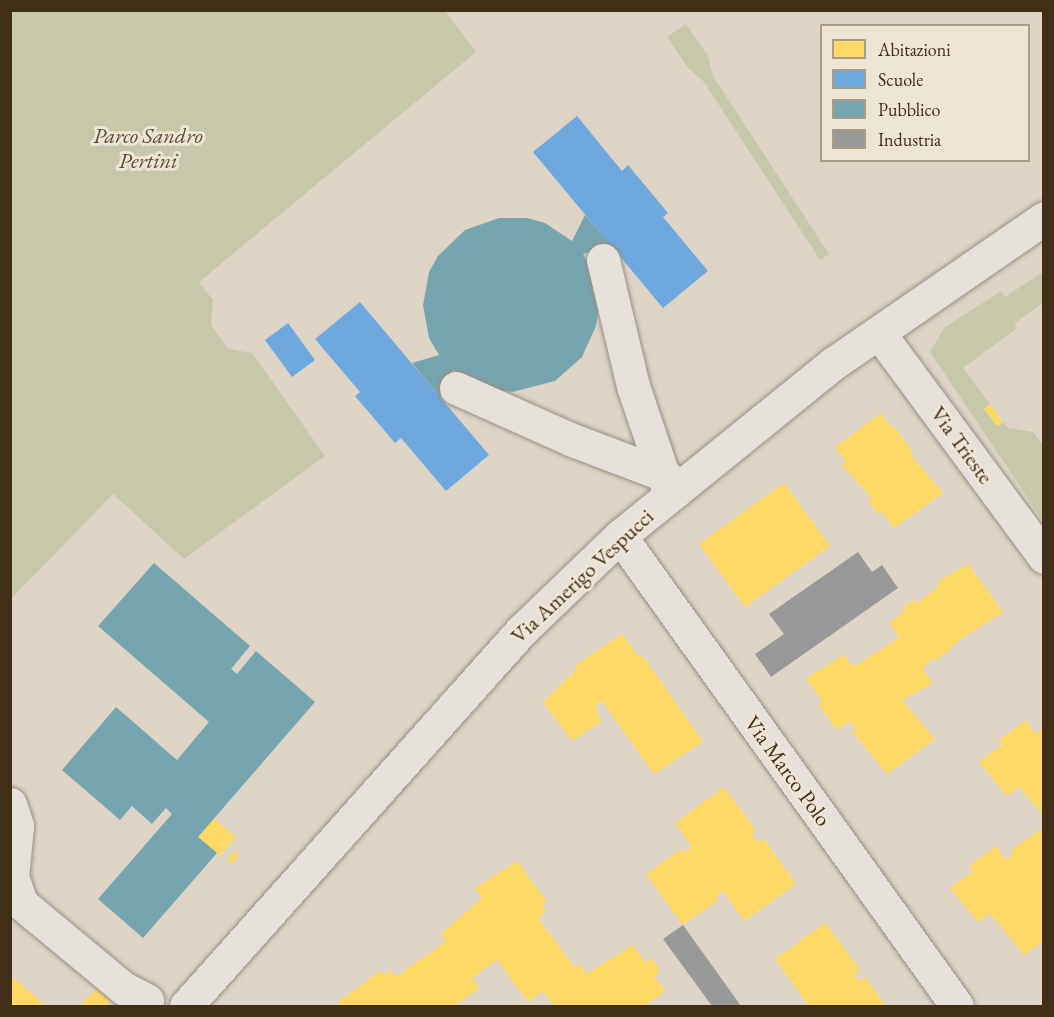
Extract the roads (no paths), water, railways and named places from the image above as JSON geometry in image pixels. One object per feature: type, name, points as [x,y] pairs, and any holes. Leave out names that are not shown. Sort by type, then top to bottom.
[{"type":"street","name":"Via Amerigo Vespucci","points":[[186,1006],[522,630],[620,536],[668,485],[984,256],[1044,218]]},
{"type":"street","points":[[603,260],[633,386],[668,485]]},
{"type":"street","name":"Via Trieste","points":[[879,333],[1044,557]]},
{"type":"street","points":[[456,388],[668,485]]},
{"type":"street","name":"Via Marco Polo","points":[[620,536],[957,1006]]},
{"type":"street","points":[[10,804],[17,826],[12,877],[21,904],[123,988],[147,1000]]},
{"type":"park label","name":"Parco Sandro Pertini","points":[[148,148]]}]
